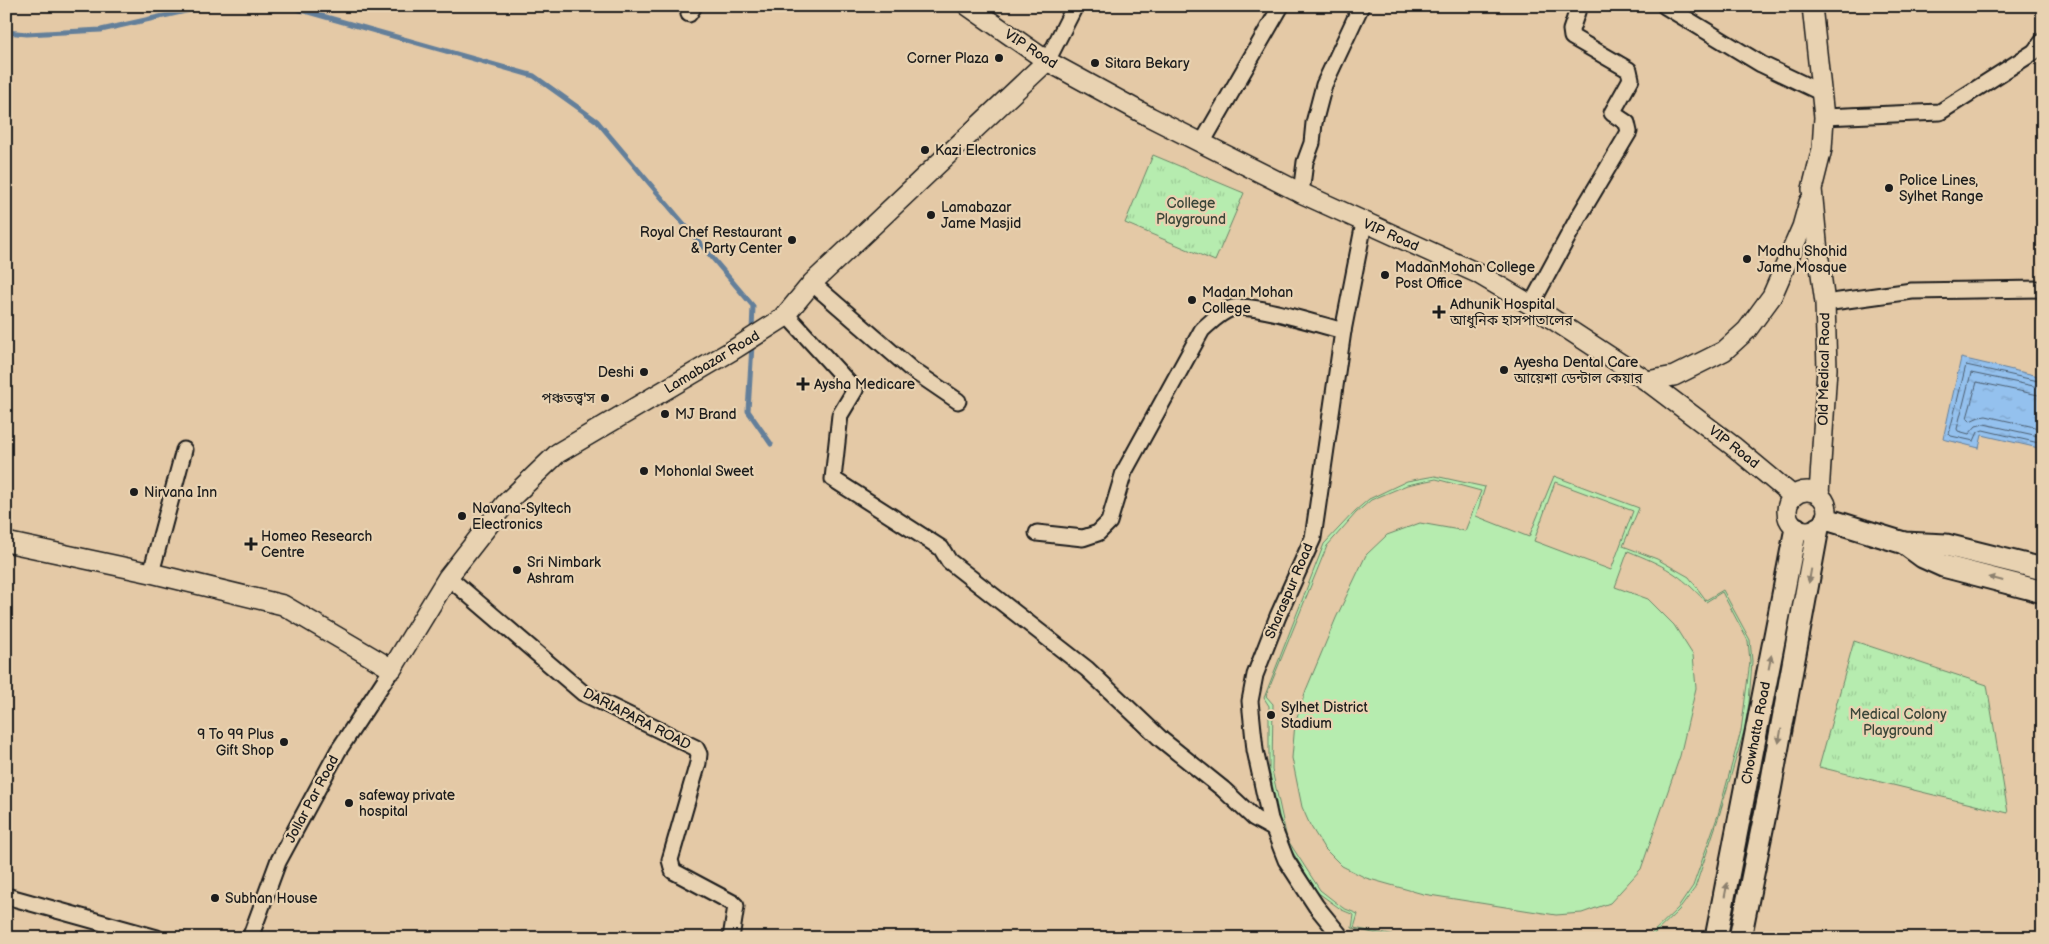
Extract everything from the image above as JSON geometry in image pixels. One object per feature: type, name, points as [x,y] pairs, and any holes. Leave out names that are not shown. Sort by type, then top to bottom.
[{"type":"main road","points":[[1822,523],[1904,543],[1946,545],[2043,569]]},
{"type":"main road","name":"Chowhatta Road","points":[[1740,938],[1822,523]]},
{"type":"main road","name":"Chowhatta Road","points":[[1716,938],[1796,528]]},
{"type":"main road","points":[[1904,543],[1923,557],[1944,566],[2043,592]]},
{"type":"main road","points":[[1746,786],[1770,790]]},
{"type":"street","points":[[1047,62],[1075,6]]},
{"type":"street","points":[[1202,143],[1281,6]]},
{"type":"street","points":[[1300,193],[1305,162],[1312,143],[1316,116],[1324,85],[1361,6]]},
{"type":"street","points":[[1531,305],[1578,218],[1629,132],[1627,122],[1612,113],[1631,79],[1629,70],[1572,37],[1571,30],[1579,6]]},
{"type":"street","points":[[1665,6],[1761,64],[1820,92]]},
{"type":"street","name":"Old Medical Road","points":[[1812,6],[1824,117],[1822,149],[1812,189],[1825,303],[1827,369],[1819,494]]},
{"type":"street","name":"VIP Road","points":[[974,8],[1047,62],[1300,193],[1477,273],[1531,305],[1647,381],[1733,446],[1793,496]]},
{"type":"street","points":[[1824,117],[1940,112],[2034,52],[2043,41]]},
{"type":"street","name":"Lamabazar Road","points":[[392,669],[448,577],[505,504],[558,453],[733,350],[785,316],[812,284],[1047,62]]},
{"type":"street","points":[[1647,381],[1674,376],[1724,351],[1747,330],[1772,296],[1802,227],[1812,189]]},
{"type":"street","name":"Sharaspur Road","points":[[1342,938],[1316,906],[1286,860],[1270,819],[1255,750],[1250,701],[1255,675],[1312,538],[1343,332],[1364,223]]},
{"type":"street","points":[[812,284],[910,369],[958,402]]},
{"type":"street","points":[[1825,303],[1912,291],[2043,289]]},
{"type":"street","points":[[1037,533],[1083,538],[1098,533],[1109,522],[1124,472],[1202,330],[1215,318],[1231,308],[1244,306],[1305,320],[1343,332]]},
{"type":"street","points":[[785,316],[855,390],[840,415],[836,437],[833,479],[941,548],[949,562],[1087,669],[1162,740],[1223,789],[1254,818],[1274,829]]},
{"type":"street","points":[[151,573],[184,450]]},
{"type":"street","points":[[1802,490],[1814,491],[1819,494],[1827,505],[1822,523],[1807,531],[1796,528],[1791,524],[1786,512],[1789,500],[1793,496],[1802,490]]},
{"type":"street","points":[[6,542],[151,573],[283,605],[392,669]]},
{"type":"street","name":"DARIAPARA ROAD","points":[[448,577],[583,693],[696,748],[698,763],[670,860],[670,866],[673,872],[736,906],[731,938]]},
{"type":"street","name":"Jollar Par Road","points":[[250,938],[283,854],[338,751],[392,669]]},
{"type":"street","points":[[6,896],[156,938]]},
{"type":"green space","name":"College Playground","points":[[1153,155],[1244,193],[1215,261],[1125,223]]},
{"type":"green space","name":"Sylhet District Stadium","points":[[1435,476],[1485,487],[1476,516],[1529,537],[1554,476],[1639,508],[1623,546],[1657,559],[1689,577],[1706,600],[1723,590],[1750,640],[1752,661],[1749,703],[1744,731],[1719,816],[1695,888],[1679,910],[1650,938],[1647,938],[1678,908],[1693,886],[1718,815],[1741,731],[1750,661],[1748,641],[1722,592],[1706,602],[1688,584],[1671,571],[1628,551],[1615,587],[1648,599],[1674,625],[1693,655],[1696,688],[1680,756],[1641,869],[1610,903],[1582,913],[1556,915],[1423,894],[1366,878],[1342,866],[1324,848],[1302,807],[1292,758],[1295,723],[1306,690],[1336,618],[1366,555],[1387,535],[1420,523],[1465,531],[1481,491],[1436,479],[1407,485],[1371,500],[1356,513],[1327,546],[1266,696],[1273,704],[1272,770],[1287,839],[1320,890],[1343,908],[1358,914],[1354,928],[1406,938],[1393,938],[1352,928],[1354,915],[1342,910],[1317,892],[1284,838],[1269,770],[1269,706],[1264,698],[1324,544],[1369,499],[1407,481]],"holes":[[[1555,482],[1633,511],[1611,570],[1534,541]]]},
{"type":"green space","name":"Medical Colony Playground","points":[[1854,641],[1987,685],[2008,813],[1819,767]]},
{"type":"water","points":[[1961,358],[2043,377],[2043,449],[1982,435],[1979,448],[1943,439]]},
{"type":"waterway","points":[[6,32],[27,34],[101,30],[208,6]]},
{"type":"waterway","points":[[287,6],[534,76],[597,121],[753,306],[752,331]]},
{"type":"waterway","points":[[752,345],[748,411],[771,444]]},
{"type":"place","name":"Corner Plaza","points":[[999,58]]},
{"type":"place","name":"Sitara Bekary","points":[[1095,63]]},
{"type":"place","name":"Kazi Electronics","points":[[925,150]]},
{"type":"place","name":"Police Lines, Sylhet Range","points":[[1889,188]]},
{"type":"place","name":"Lamabazar Jame Masjid","points":[[931,215]]},
{"type":"place","name":"Royal Chef Restaurant & Party Center","points":[[792,240]]},
{"type":"place","name":"Modhu Shohid Jame Mosque","points":[[1747,259]]},
{"type":"place","name":"MadanMohan College Post Office","points":[[1385,275]]},
{"type":"place","name":"Madan Mohan College","points":[[1192,300]]},
{"type":"place","name":"Adhunik Hospital আধুনিক হাসপাতালের","points":[[1439,312]]},
{"type":"place","name":"Ayesha Dental Care আয়েশা ডেন্টাল কেয়ার","points":[[1504,370]]},
{"type":"place","name":"Deshi","points":[[644,372]]},
{"type":"place","name":"Aysha Medicare","points":[[803,384]]},
{"type":"place","name":"পঞ্চতত্ত্ব'স","points":[[605,398]]},
{"type":"place","name":"MJ Brand","points":[[665,414]]},
{"type":"place","name":"Mohonlal Sweet","points":[[644,471]]},
{"type":"place","name":"Nirvana Inn","points":[[134,492]]},
{"type":"place","name":"Navana-Syltech Electronics","points":[[462,516]]},
{"type":"place","name":"Homeo Research Centre","points":[[251,544]]},
{"type":"place","name":"Sri Nimbark Ashram","points":[[517,570]]},
{"type":"place","name":"Sylhet District Stadium","points":[[1271,715]]},
{"type":"place","name":"9 To 99 Plus Gift Shop","points":[[284,742]]},
{"type":"place","name":"safeway private hospital","points":[[349,803]]},
{"type":"place","name":"Subhan House","points":[[215,898]]}]
